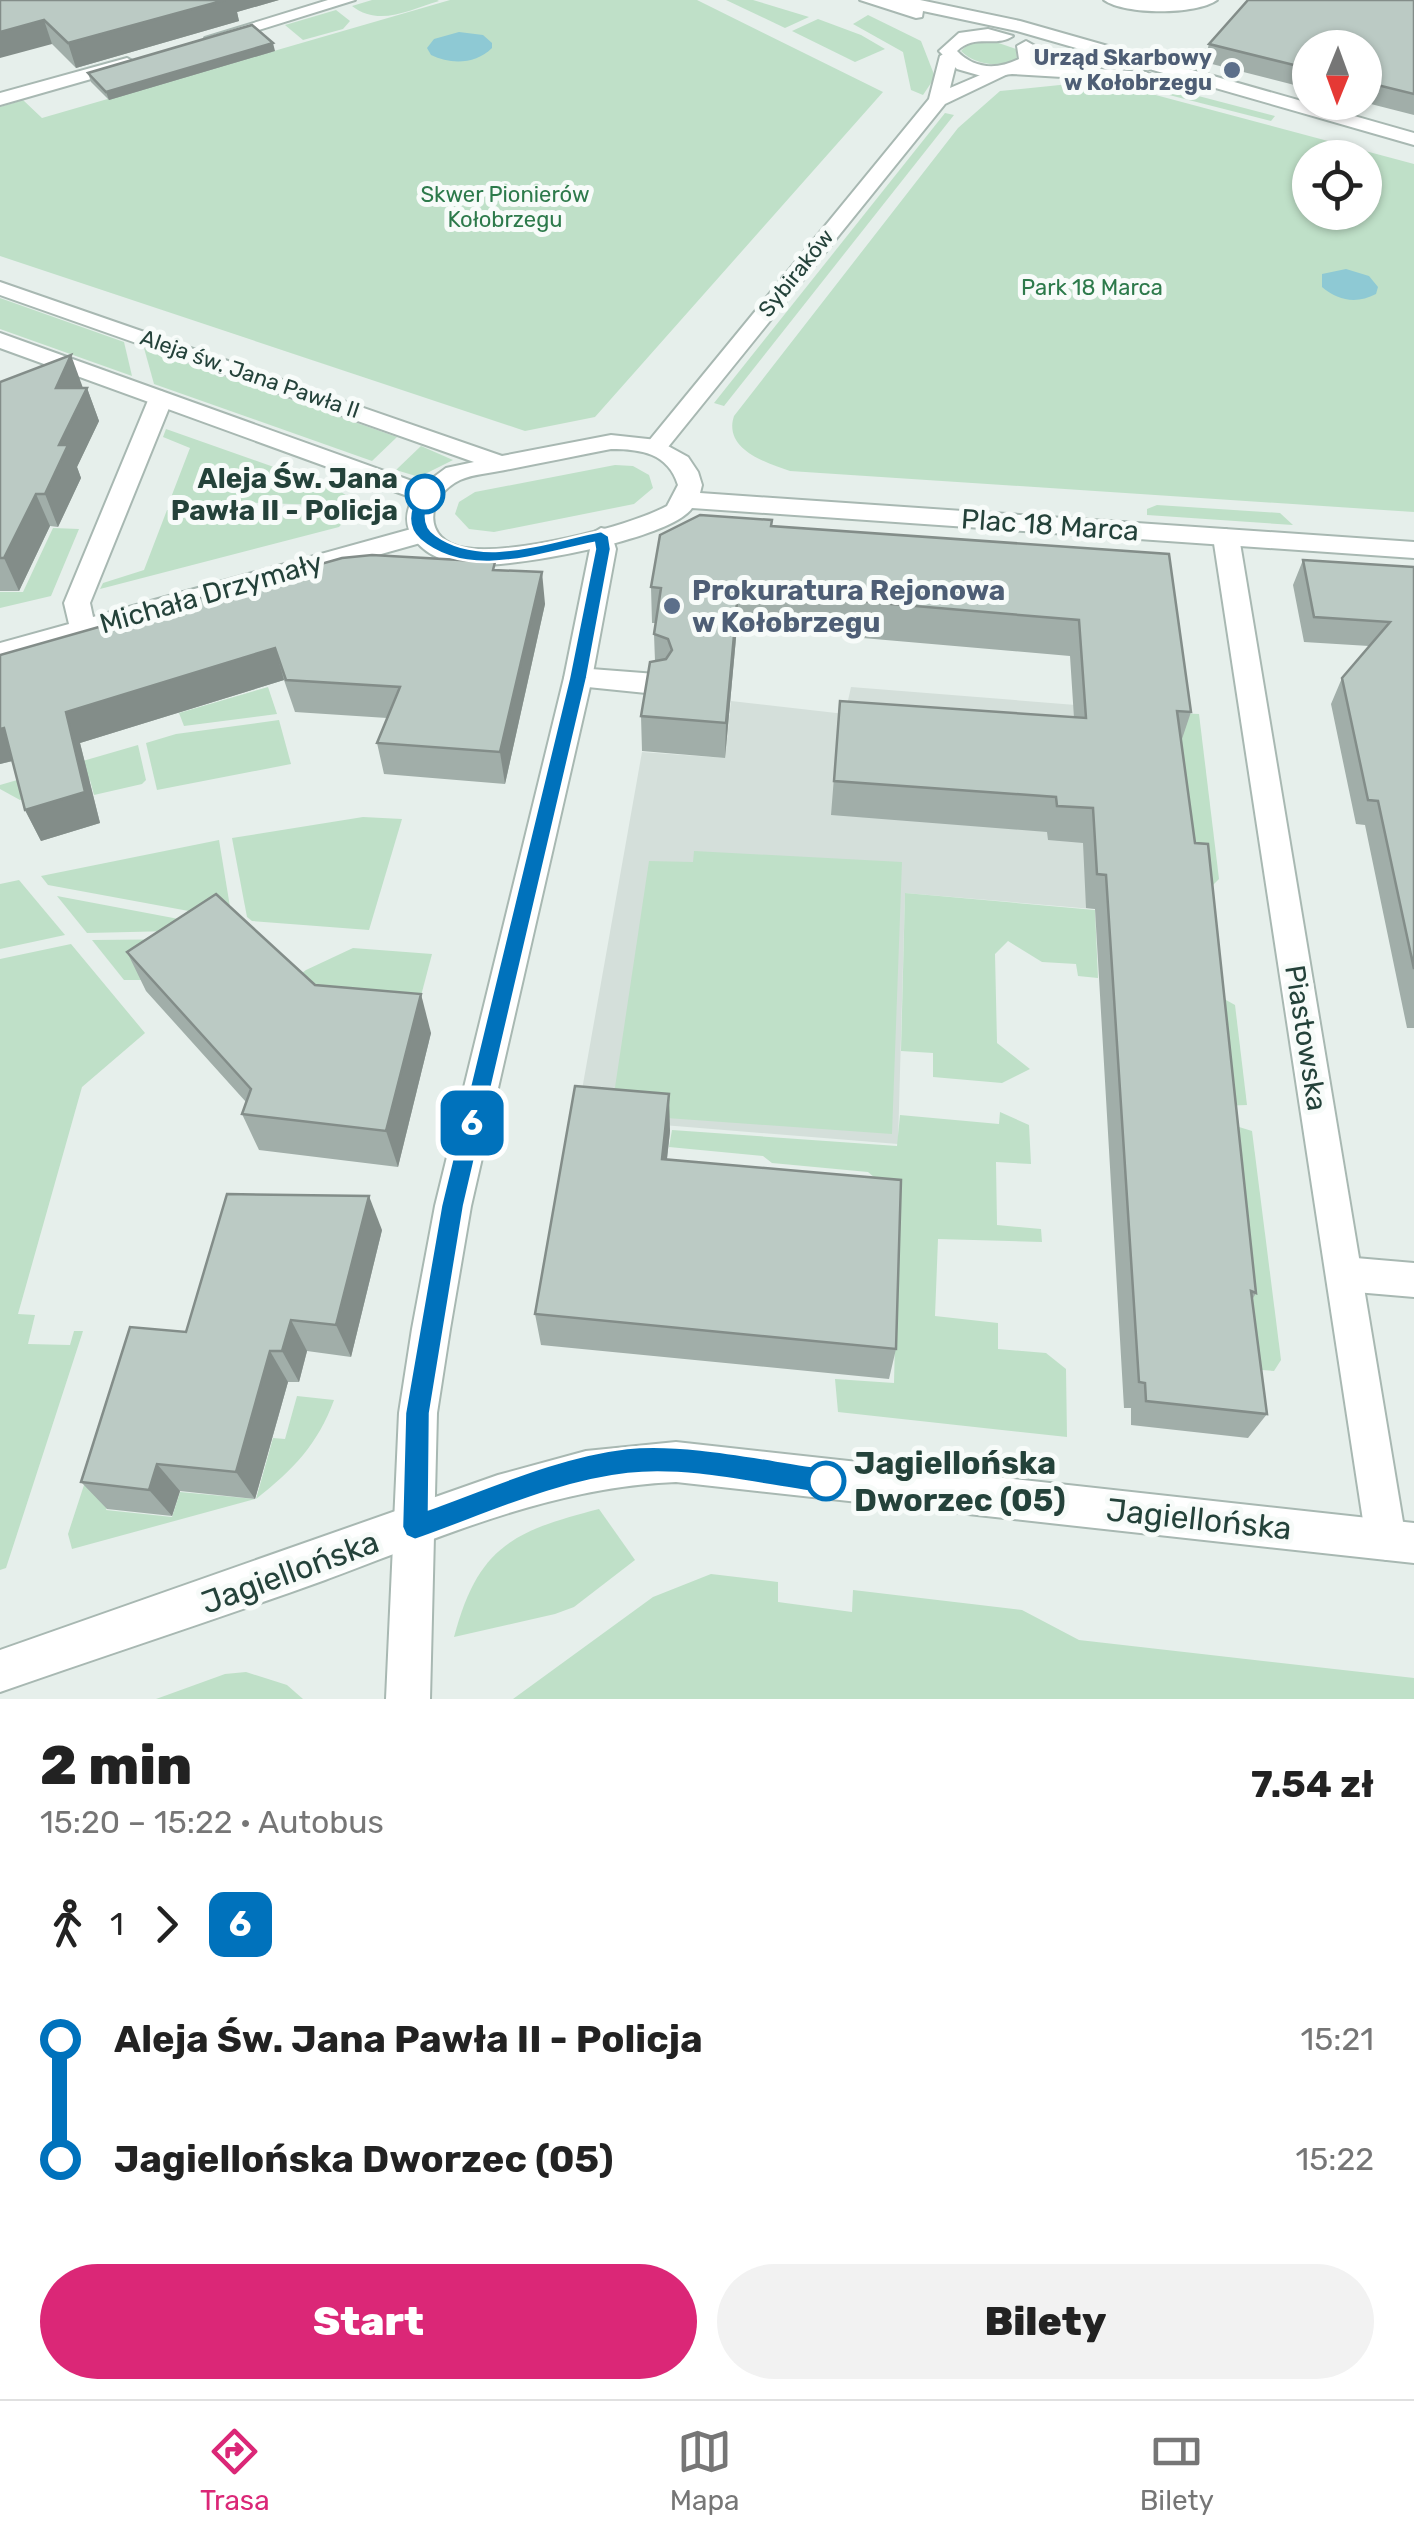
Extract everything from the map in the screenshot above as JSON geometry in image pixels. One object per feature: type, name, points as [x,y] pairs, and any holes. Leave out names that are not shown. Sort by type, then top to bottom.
[{"type":"street","points":[[204,41],[347,0]]},
{"type":"street","points":[[849,0],[940,46],[971,68],[1126,74],[1271,101]]},
{"type":"street","points":[[868,0],[1012,38],[1026,46],[1221,84]]},
{"type":"street","points":[[896,0],[1009,23],[1414,139]]},
{"type":"street","points":[[1112,0],[1164,8],[1210,0]]},
{"type":"street","points":[[940,46],[960,38],[990,34]]},
{"type":"street","name":"Sybiraków","points":[[938,100],[940,46]]},
{"type":"street","points":[[1010,70],[1028,61],[1026,46]]},
{"type":"street","points":[[0,100],[146,58]]},
{"type":"street","name":"Sybiraków","points":[[656,447],[938,100],[1010,70]]},
{"type":"street","name":"Aleja św. Jana Pawła II","points":[[0,288],[440,439],[498,464]]},
{"type":"street","name":"Aleja św. Jana Pawła II","points":[[0,340],[425,494]]},
{"type":"street","points":[[83,629],[77,603],[162,398]]},
{"type":"street","points":[[611,442],[656,447],[672,454],[688,473],[690,485],[686,500],[676,511],[652,525],[490,558],[448,552],[422,534],[417,514],[425,494],[455,474],[611,442]]},
{"type":"street","name":"Plac 18 Marca","points":[[686,500],[1414,550]]},
{"type":"street","name":"Michała Drzymały","points":[[0,652],[422,534]]},
{"type":"street","points":[[408,1699],[418,1413],[453,1206],[578,678],[603,549],[601,536]]},
{"type":"street","name":"Piastowska","points":[[1226,537],[1344,1274],[1400,1541]]},
{"type":"street","points":[[578,678],[656,684]]},
{"type":"street","points":[[1344,1274],[1414,1280]]},
{"type":"street","name":"Jagiellońska","points":[[0,1671],[563,1474],[640,1461],[1400,1541]]},
{"type":"shaded area","points":[[851,687],[1176,713],[1200,918],[905,893],[898,1144],[577,1118],[642,752],[725,758],[731,701],[845,714]]},
{"type":"green space","points":[[372,0],[439,1],[383,16],[352,6]]},
{"type":"green space","name":"Skwer Pionierów Kołobrzegu","points":[[450,0],[697,0],[883,92],[595,417],[525,431],[0,256],[0,107],[23,100],[42,118]]},
{"type":"green space","points":[[726,0],[753,0],[809,17],[785,28]]},
{"type":"green space","points":[[336,10],[350,21],[343,29],[303,40],[285,25]]},
{"type":"green space","points":[[868,15],[921,41],[935,77],[923,95],[911,90],[903,52],[853,24]]},
{"type":"green space","points":[[818,19],[885,49],[855,62],[792,31]]},
{"type":"green space","points":[[990,40],[1016,49],[1017,59],[988,64],[961,51],[969,43]]},
{"type":"green space","name":"Park 18 Marca","points":[[1088,78],[1141,81],[1275,116],[1271,121],[1103,81],[1324,140],[1292,140],[1292,230],[1382,230],[1382,155],[1414,164],[1414,512],[790,471],[759,459],[741,446],[732,428],[734,416],[958,128],[1000,91],[1099,81]]},
{"type":"green space","points":[[945,113],[954,115],[724,406],[714,403]]},
{"type":"green space","points":[[0,298],[124,342],[132,376],[0,329]]},
{"type":"green space","points":[[144,348],[397,437],[372,461],[154,384]]},
{"type":"green space","points":[[166,429],[336,489],[349,497],[352,506],[170,500],[190,448],[163,437]]},
{"type":"green space","points":[[421,446],[453,460],[419,477],[396,470]]},
{"type":"green space","points":[[615,465],[633,466],[649,475],[653,488],[634,504],[494,532],[469,529],[455,514],[459,502],[475,492]]},
{"type":"green space","points":[[1157,505],[1280,513],[1293,525],[1147,515],[1147,509]]},
{"type":"green space","points":[[167,510],[350,515],[339,527],[100,589],[103,583],[144,570]]},
{"type":"green space","points":[[53,528],[79,529],[51,596],[0,608],[0,592],[23,592]]},
{"type":"green space","points":[[268,687],[277,714],[184,726],[179,713]]},
{"type":"green space","points":[[1176,713],[1199,714],[1219,879],[1212,886],[1196,885]]},
{"type":"green space","points":[[279,720],[291,764],[157,790],[146,743],[176,734]]},
{"type":"green space","points":[[138,745],[146,780],[142,784],[94,795],[90,780],[20,800],[0,789],[0,785]]},
{"type":"green space","points":[[363,817],[402,819],[369,930],[252,921],[247,917],[232,838]]},
{"type":"green space","points":[[219,840],[232,919],[48,885],[41,876]]},
{"type":"green space","points":[[694,851],[902,862],[892,1134],[611,1114],[649,861],[693,862]]},
{"type":"green space","points":[[19,880],[65,935],[0,949],[0,884]]},
{"type":"green space","points":[[905,893],[1095,910],[1098,978],[1078,976],[1076,964],[1042,962],[1008,941],[995,954],[997,1043],[1030,1069],[1002,1083],[933,1077],[933,1053],[901,1051]]},
{"type":"green space","points":[[57,896],[221,927],[87,933]]},
{"type":"green space","points":[[204,939],[141,980],[124,980],[92,940]]},
{"type":"green space","points":[[71,944],[145,1033],[82,1087],[18,1314],[35,1315],[28,1344],[70,1345],[74,1331],[83,1331],[6,1568],[0,1570],[0,959]]},
{"type":"green space","points":[[353,948],[432,954],[417,1011],[287,984],[306,970]]},
{"type":"green space","points":[[1209,998],[1235,1005],[1247,1105],[1220,1106]]},
{"type":"green space","points":[[1000,1112],[1029,1125],[1031,1164],[996,1162],[997,1225],[1041,1229],[1042,1242],[938,1239],[935,1316],[998,1323],[998,1349],[1046,1353],[1066,1369],[1067,1437],[838,1412],[835,1379],[894,1383],[898,1214],[890,1191],[868,1172],[772,1163],[763,1156],[669,1147],[672,1130],[897,1146],[900,1115],[999,1124]]},
{"type":"green space","points":[[1226,1123],[1252,1131],[1281,1360],[1274,1371],[1250,1369]]},
{"type":"green space","points":[[154,1347],[106,1510],[172,1517],[180,1492],[255,1499],[72,1549],[68,1534],[116,1387]]},
{"type":"green space","points":[[297,1396],[334,1400],[303,1455],[256,1499],[273,1438],[285,1439]]},
{"type":"green space","points":[[599,1509],[635,1560],[574,1607],[454,1637],[475,1582],[504,1547],[544,1525]]},
{"type":"green space","points":[[711,1574],[778,1582],[778,1602],[852,1612],[853,1590],[1022,1610],[1079,1640],[1414,1678],[1414,1699],[513,1699],[653,1597]]},
{"type":"green space","points":[[246,1672],[287,1685],[303,1699],[156,1699],[225,1674]]},
{"type":"water","points":[[459,32],[483,35],[492,48],[463,61],[431,55],[427,48],[434,39]]},
{"type":"water","points":[[1346,269],[1369,276],[1378,287],[1376,294],[1348,300],[1322,287],[1322,274]]},
{"type":"building","points":[[0,0],[225,0],[68,43],[44,20],[0,32]]},
{"type":"building","points":[[1248,0],[1414,0],[1414,94],[1382,86],[1382,30],[1292,30],[1292,65],[1209,44]]},
{"type":"building","points":[[252,25],[273,43],[106,92],[88,73]]},
{"type":"building","points":[[71,355],[56,388],[87,388],[59,445],[68,445],[45,494],[36,494],[4,558],[0,558],[0,382]]},
{"type":"building","points":[[700,515],[772,520],[771,526],[1169,554],[1191,712],[1177,711],[1195,843],[1208,844],[1256,1293],[1251,1291],[1267,1414],[1146,1401],[1145,1383],[1139,1382],[1106,875],[1097,874],[1093,808],[1057,806],[1056,797],[834,781],[840,701],[1086,718],[1079,620],[738,591],[726,723],[641,716],[650,662],[666,659],[672,650],[668,639],[654,634],[661,588],[651,587],[660,535]]},
{"type":"building","points":[[372,555],[495,562],[493,570],[542,572],[500,752],[377,743],[400,687],[286,680],[275,648],[66,712],[85,792],[25,810],[4,728],[0,729],[0,655],[342,558]]},
{"type":"building","points":[[1303,560],[1414,567],[1414,969],[1378,801],[1368,800],[1342,678],[1390,622],[1314,617]]},
{"type":"building","points":[[216,894],[315,985],[421,994],[386,1131],[242,1114],[251,1089],[127,952]]},
{"type":"building","points":[[575,1086],[669,1094],[662,1159],[901,1180],[896,1349],[535,1314]]},
{"type":"building","points":[[227,1194],[369,1196],[336,1325],[291,1320],[282,1351],[270,1351],[236,1472],[157,1464],[149,1490],[81,1482],[130,1327],[186,1332]]},
{"type":"bus line","name":"6","points":[[425,494],[417,514],[422,534],[448,552],[490,558],[601,536],[603,549],[578,678],[453,1206],[418,1413],[415,1527],[563,1474],[628,1461],[676,1462],[826,1481]]},
{"type":"place","name":"Urząd Skarbowy w Kołobrzegu","points":[[1232,70]]},
{"type":"place","name":"Aleja Św. Jana Pawła II - Policja","points":[[425,494]]},
{"type":"place","name":"Prokuratura Rejonowa w Kołobrzegu","points":[[672,606]]},
{"type":"place","name":"Jagiellońska Dworzec (05)","points":[[826,1481]]}]
